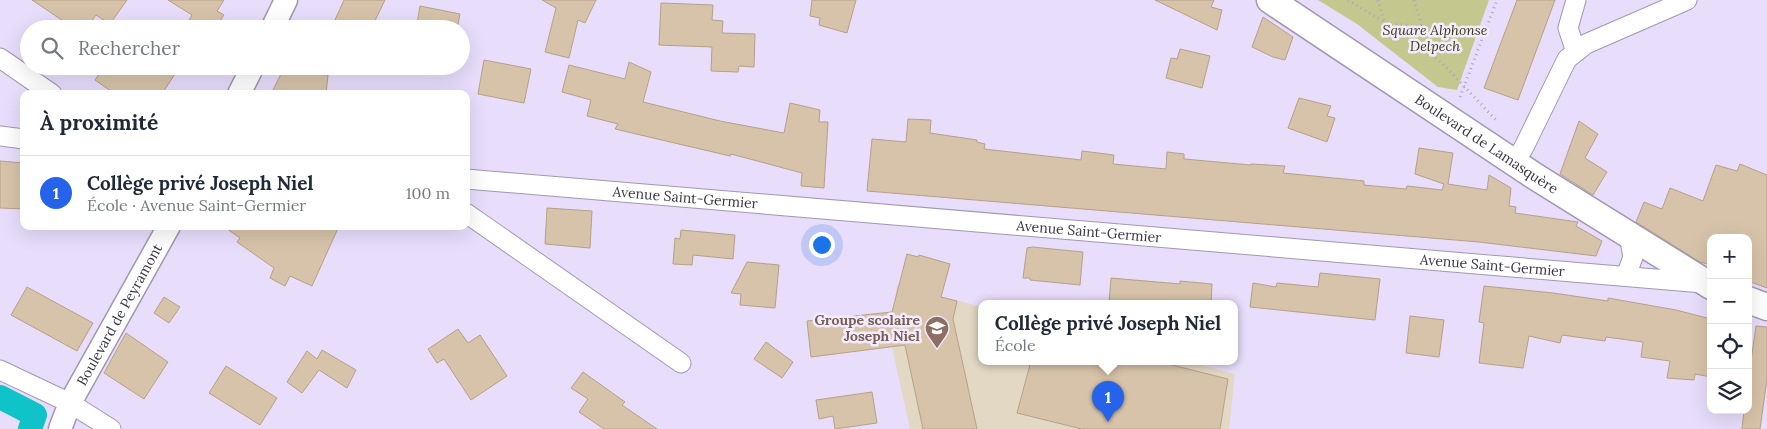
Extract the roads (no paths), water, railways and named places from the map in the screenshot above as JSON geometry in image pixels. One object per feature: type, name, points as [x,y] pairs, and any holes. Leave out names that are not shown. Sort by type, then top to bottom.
[{"type":"main road","name":"Boulevard de Lamasquère","points":[[1270,0],[1513,162],[1707,283]]},
{"type":"main road","points":[[1752,301],[1767,307]]},
{"type":"street","points":[[276,20],[286,0]]},
{"type":"street","points":[[1576,0],[1568,28],[1576,52]]},
{"type":"street","points":[[1513,162],[1523,149],[1567,59],[1586,44],[1687,0]]},
{"type":"street","points":[[0,58],[20,72]]},
{"type":"street","points":[[25,75],[46,90]]},
{"type":"street","points":[[241,90],[248,75]]},
{"type":"street","points":[[0,136],[20,138]]},
{"type":"street","name":"Avenue Saint-Germier","points":[[470,179],[1707,284]]},
{"type":"street","points":[[470,216],[681,363]]},
{"type":"street","name":"Boulevard de Peyramont","points":[[60,429],[70,403],[167,230]]},
{"type":"street","points":[[1626,276],[1633,257],[1629,235]]},
{"type":"street","points":[[0,370],[70,403],[111,429]]},
{"type":"waterway","points":[[0,397],[35,415],[30,429]]},
{"type":"place","name":"Groupe scolaire Joseph Niel","points":[[937,349]]},
{"type":"place","name":"Collège privé Joseph Niel","points":[[1108,422]]},
{"type":"park label","name":"Square Alphonse Delpech","points":[[1435,38]]}]
